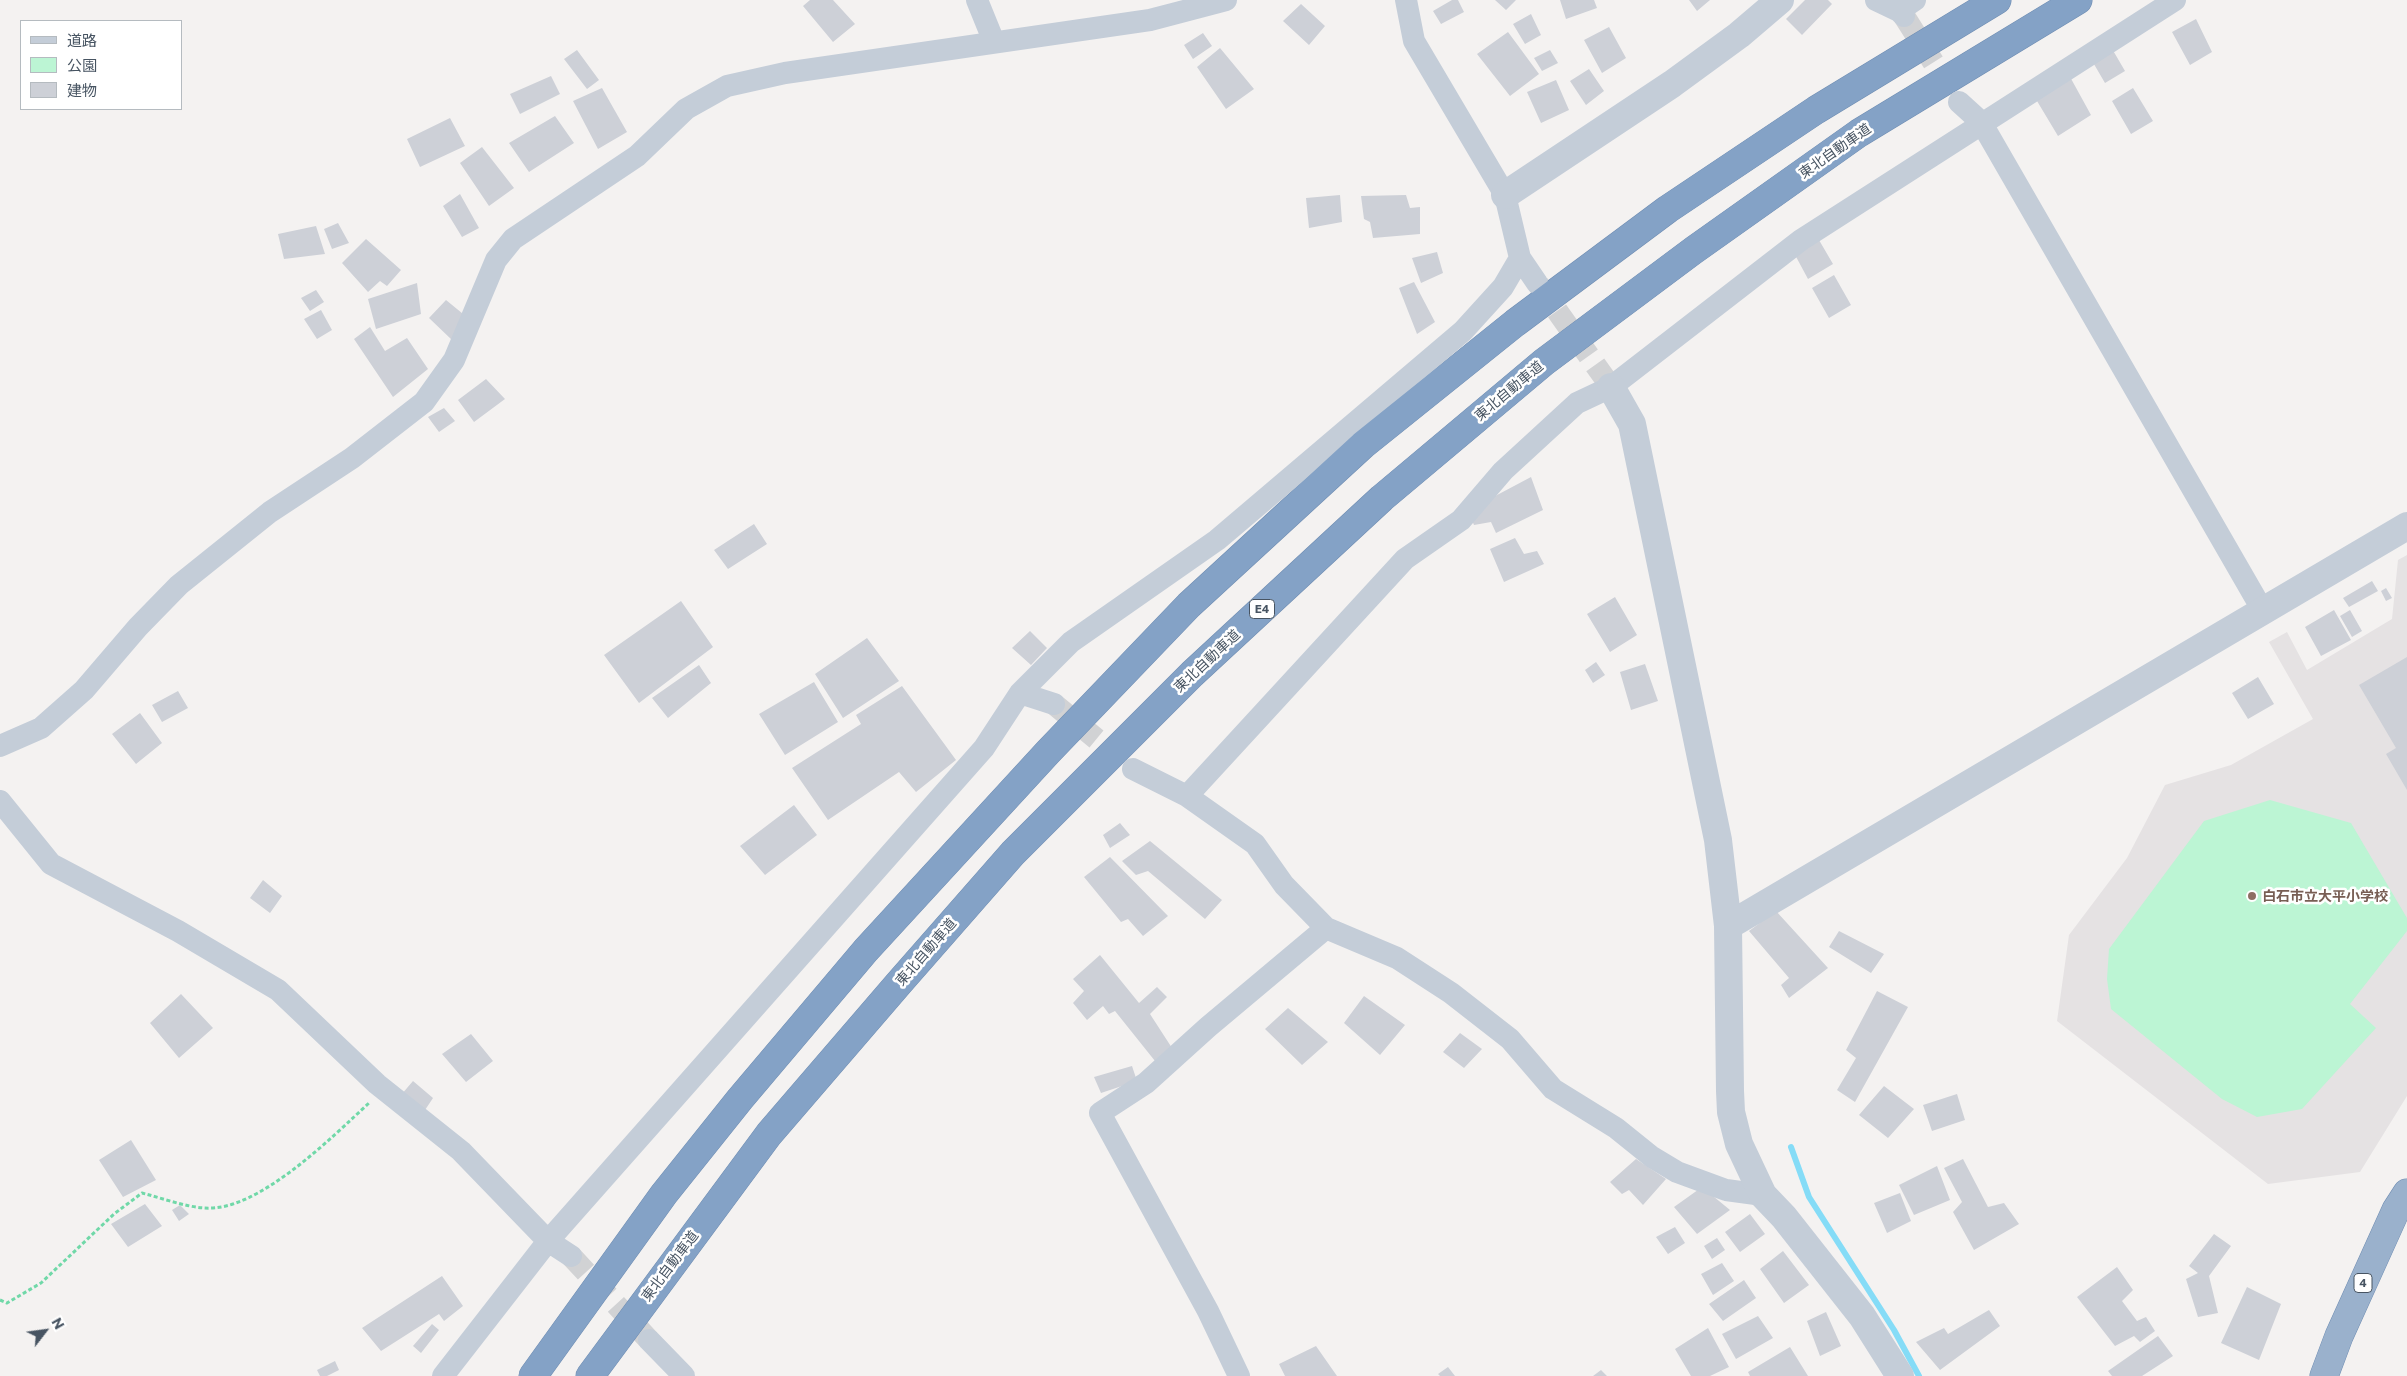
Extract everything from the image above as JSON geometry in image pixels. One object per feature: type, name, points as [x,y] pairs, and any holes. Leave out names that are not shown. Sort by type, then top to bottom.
[{"type":"highway","points":[[533,1376],[664,1194],[740,1099],[866,950],[1048,752],[1189,605],[1362,445],[1522,317],[1668,209],[1816,110],[1997,0]]},
{"type":"highway","name":"東北自動車道","points":[[590,1376],[770,1134],[1013,853],[1214,654],[1382,498],[1544,362],[1694,250],[1859,133],[2078,0]]},
{"type":"highway","name":"4","points":[[2324,1376],[2339,1336],[2396,1210],[2407,1193]]},
{"type":"street","points":[[977,0],[994,42]]},
{"type":"street","points":[[0,746],[41,728],[84,690],[138,626],[179,585],[270,512],[352,458],[424,402],[454,360],[496,260],[513,239],[637,156],[686,109],[727,86],[785,72],[1150,20],[1226,0]]},
{"type":"street","points":[[1406,0],[1414,42],[1505,195],[1520,258],[1538,283]]},
{"type":"street","points":[[1505,195],[1672,84],[1739,35],[1780,0]]},
{"type":"street","points":[[1876,0],[1906,9]]},
{"type":"street","points":[[1187,796],[1405,560],[1461,520],[1503,471],[1577,403],[1612,387],[1801,240],[1981,122],[2175,0]]},
{"type":"street","points":[[1959,102],[1981,122],[2263,611]]},
{"type":"street","points":[[443,1376],[548,1241],[984,748],[1020,693],[1071,642],[1217,540],[1463,331],[1503,287],[1520,258]]},
{"type":"street","points":[[1612,387],[1632,424],[1718,840],[1728,926],[1731,1112],[1739,1144],[1763,1195],[1784,1217],[1862,1316],[1900,1376]]},
{"type":"street","points":[[1728,926],[2407,526]]},
{"type":"street","points":[[1020,693],[1054,704]]},
{"type":"street","points":[[1133,769],[1187,796],[1255,844],[1284,885],[1326,928],[1397,958],[1451,993],[1510,1039],[1553,1089],[1616,1128],[1652,1158],[1677,1172],[1726,1190],[1763,1195]]},
{"type":"street","points":[[0,801],[52,864],[178,931],[278,990],[385,1089],[461,1151],[548,1241],[571,1256]]},
{"type":"street","points":[[1240,1376],[1208,1311],[1100,1113],[1146,1082],[1326,928]]},
{"type":"street","points":[[649,1340],[684,1376]]},
{"type":"path","points":[[0,1300],[7,1303],[41,1283],[114,1214],[142,1193],[205,1208],[234,1206],[288,1175],[385,1089]]},
{"type":"shaded area","name":"白石市立大平小学校","points":[[2407,555],[2407,1096],[2360,1172],[2268,1184],[2057,1021],[2069,935],[2127,858],[2165,785],[2231,765],[2313,719],[2269,642],[2287,632],[2307,670],[2392,619],[2398,560]]},
{"type":"green space","points":[[2270,800],[2351,823],[2407,918],[2407,931],[2350,1004],[2376,1028],[2302,1109],[2257,1117],[2222,1099],[2111,1009],[2107,979],[2109,949],[2204,821]]},
{"type":"building","points":[[810,0],[833,0],[855,24],[833,42],[803,6]]},
{"type":"building","points":[[1452,0],[1458,0],[1464,12],[1441,24],[1433,11]]},
{"type":"building","points":[[1495,0],[1516,0],[1506,10]]},
{"type":"building","points":[[1560,0],[1594,0],[1597,8],[1566,19]]},
{"type":"building","points":[[1689,0],[1710,0],[1697,11]]},
{"type":"building","points":[[1805,0],[1828,0],[1832,4],[1802,35],[1786,19]]},
{"type":"building","points":[[1301,4],[1325,26],[1309,45],[1283,21]]},
{"type":"building","points":[[1531,14],[1541,35],[1525,44],[1513,24]]},
{"type":"building","points":[[2196,19],[2212,52],[2190,65],[2172,32]]},
{"type":"building","points":[[1609,27],[1626,58],[1602,73],[1584,40]]},
{"type":"building","points":[[1508,32],[1539,74],[1510,96],[1477,54]]},
{"type":"building","points":[[1203,33],[1212,46],[1193,59],[1184,45]]},
{"type":"building","points":[[2111,47],[2125,71],[2105,83],[2091,59]]},
{"type":"building","points":[[1220,48],[1254,89],[1226,109],[1197,67]]},
{"type":"building","points":[[577,50],[599,80],[587,89],[564,59]]},
{"type":"building","points":[[1550,50],[1558,63],[1542,71],[1534,58]]},
{"type":"building","points":[[1589,69],[1604,91],[1586,105],[1570,81]]},
{"type":"building","points":[[2069,75],[2091,115],[2058,136],[2034,96]]},
{"type":"building","points":[[551,76],[560,94],[520,114],[510,94]]},
{"type":"building","points":[[1556,80],[1569,110],[1541,123],[1527,92]]},
{"type":"building","points":[[602,88],[627,132],[598,149],[573,101]]},
{"type":"building","points":[[2133,88],[2153,121],[2131,134],[2112,101]]},
{"type":"building","points":[[555,116],[574,143],[529,172],[509,143]]},
{"type":"building","points":[[450,118],[465,146],[420,167],[407,139]]},
{"type":"building","points":[[482,147],[514,188],[489,206],[460,163]]},
{"type":"building","points":[[460,194],[479,228],[462,237],[443,206]]},
{"type":"building","points":[[1340,195],[1342,222],[1309,228],[1306,198]]},
{"type":"building","points":[[1406,195],[1410,208],[1420,207],[1420,234],[1373,238],[1370,222],[1364,219],[1361,196]]},
{"type":"building","points":[[338,223],[349,243],[332,249],[324,229]]},
{"type":"building","points":[[316,226],[325,254],[284,259],[278,234]]},
{"type":"building","points":[[366,239],[401,270],[387,286],[380,281],[368,292],[342,263]]},
{"type":"building","points":[[1819,240],[1833,264],[1808,279],[1794,253]]},
{"type":"building","points":[[1437,252],[1443,273],[1421,283],[1412,258]]},
{"type":"building","points":[[1834,275],[1851,305],[1829,318],[1812,288]]},
{"type":"building","points":[[1414,282],[1435,322],[1417,334],[1399,288]]},
{"type":"building","points":[[417,283],[421,314],[376,329],[368,299]]},
{"type":"building","points":[[316,290],[324,302],[310,311],[301,298]]},
{"type":"building","points":[[446,300],[468,318],[452,340],[429,318]]},
{"type":"building","points":[[321,310],[332,330],[317,339],[304,319]]},
{"type":"building","points":[[370,327],[385,351],[407,338],[428,369],[393,397],[354,339]]},
{"type":"building","points":[[486,379],[505,399],[474,422],[458,400]]},
{"type":"building","points":[[444,408],[455,421],[439,432],[428,417]]},
{"type":"building","points":[[1531,477],[1543,510],[1496,533],[1491,522],[1474,525],[1471,518],[1482,503]]},
{"type":"building","points":[[754,524],[767,544],[728,569],[714,550]]},
{"type":"building","points":[[1515,538],[1524,554],[1537,551],[1544,564],[1504,582],[1490,549]]},
{"type":"building","points":[[2372,581],[2378,591],[2349,607],[2343,598]]},
{"type":"building","points":[[2386,588],[2392,598],[2386,601],[2381,591]]},
{"type":"building","points":[[1615,597],[1637,635],[1610,652],[1587,614]]},
{"type":"building","points":[[681,601],[713,647],[639,703],[604,655]]},
{"type":"building","points":[[2334,610],[2351,640],[2321,656],[2305,627]]},
{"type":"building","points":[[2350,610],[2362,631],[2352,637],[2340,616]]},
{"type":"building","points":[[1030,631],[1047,648],[1031,665],[1012,648]]},
{"type":"building","points":[[867,638],[899,681],[843,718],[815,674]]},
{"type":"building","points":[[2407,657],[2407,790],[2386,754],[2396,748],[2359,685]]},
{"type":"building","points":[[1596,662],[1605,675],[1593,683],[1585,670]]},
{"type":"building","points":[[1645,664],[1658,701],[1631,710],[1620,672]]},
{"type":"building","points":[[699,665],[711,683],[668,718],[652,698]]},
{"type":"building","points":[[2258,677],[2274,704],[2248,719],[2232,693]]},
{"type":"building","points":[[814,682],[838,722],[785,755],[759,714]]},
{"type":"building","points":[[902,686],[956,760],[916,792],[899,772],[828,820],[792,768],[861,724],[856,715]]},
{"type":"building","points":[[178,691],[188,708],[162,722],[152,705]]},
{"type":"building","points":[[140,713],[162,743],[136,764],[112,734]]},
{"type":"building","points":[[794,805],[817,835],[765,875],[740,846]]},
{"type":"building","points":[[1120,823],[1130,835],[1110,848],[1103,835]]},
{"type":"building","points":[[1150,841],[1222,900],[1205,919],[1148,871],[1136,875],[1122,861]]},
{"type":"building","points":[[1110,857],[1168,916],[1143,936],[1128,919],[1121,922],[1084,877]]},
{"type":"building","points":[[263,880],[282,896],[270,913],[250,898]]},
{"type":"building","points":[[1776,911],[1828,968],[1789,998],[1781,985],[1789,978],[1749,931]]},
{"type":"building","points":[[1839,931],[1884,954],[1871,973],[1829,947]]},
{"type":"building","points":[[1100,955],[1139,1003],[1157,987],[1167,997],[1150,1014],[1172,1048],[1155,1061],[1115,1011],[1109,1014],[1103,1006],[1087,1020],[1073,1003],[1084,991],[1073,979]]},
{"type":"building","points":[[1877,991],[1908,1007],[1855,1102],[1837,1090],[1856,1058],[1846,1050]]},
{"type":"building","points":[[181,994],[213,1028],[179,1058],[150,1023]]},
{"type":"building","points":[[1364,996],[1405,1025],[1380,1055],[1344,1023]]},
{"type":"building","points":[[1288,1008],[1328,1042],[1302,1065],[1265,1029]]},
{"type":"building","points":[[1460,1033],[1482,1049],[1464,1068],[1443,1052]]},
{"type":"building","points":[[471,1034],[493,1061],[466,1082],[442,1054]]},
{"type":"building","points":[[1132,1066],[1137,1081],[1101,1093],[1094,1077]]},
{"type":"building","points":[[413,1081],[433,1098],[423,1113],[401,1095]]},
{"type":"building","points":[[1884,1086],[1914,1109],[1888,1138],[1859,1115]]},
{"type":"building","points":[[1957,1094],[1965,1120],[1932,1131],[1923,1105]]},
{"type":"building","points":[[131,1140],[156,1180],[123,1197],[99,1160]]},
{"type":"building","points":[[1636,1159],[1666,1179],[1643,1205],[1629,1190],[1622,1194],[1610,1182]]},
{"type":"building","points":[[1963,1159],[1988,1207],[2004,1203],[2019,1224],[1974,1250],[1953,1212],[1962,1202],[1944,1168]]},
{"type":"building","points":[[1937,1166],[1950,1200],[1914,1215],[1899,1185]]},
{"type":"building","points":[[1702,1187],[1730,1210],[1697,1234],[1674,1207]]},
{"type":"building","points":[[1900,1193],[1911,1221],[1887,1233],[1874,1203]]},
{"type":"building","points":[[145,1204],[162,1226],[128,1247],[111,1224]]},
{"type":"building","points":[[180,1205],[189,1214],[179,1221],[172,1210]]},
{"type":"building","points":[[1750,1214],[1765,1234],[1740,1252],[1725,1232]]},
{"type":"building","points":[[1675,1227],[1685,1243],[1668,1254],[1656,1237]]},
{"type":"building","points":[[2214,1234],[2231,1246],[2209,1276],[2218,1313],[2198,1317],[2186,1279],[2198,1273],[2189,1266]]},
{"type":"building","points":[[1717,1238],[1725,1250],[1712,1259],[1704,1246]]},
{"type":"building","points":[[1783,1251],[1809,1285],[1784,1303],[1760,1269]]},
{"type":"building","points":[[1722,1263],[1734,1281],[1713,1295],[1701,1274]]},
{"type":"building","points":[[2117,1267],[2133,1290],[2122,1301],[2137,1321],[2146,1317],[2155,1331],[2140,1342],[2134,1336],[2115,1346],[2077,1297]]},
{"type":"building","points":[[442,1276],[463,1306],[444,1321],[439,1314],[381,1351],[362,1328]]},
{"type":"building","points":[[1744,1280],[1756,1298],[1723,1321],[1709,1304]]},
{"type":"building","points":[[2247,1287],[2281,1304],[2259,1360],[2221,1343]]},
{"type":"building","points":[[1989,1310],[2000,1326],[1940,1370],[1916,1342],[1944,1328],[1948,1334]]},
{"type":"building","points":[[1826,1312],[1841,1346],[1820,1356],[1807,1321]]},
{"type":"building","points":[[1758,1316],[1773,1338],[1736,1359],[1722,1334]]},
{"type":"building","points":[[432,1324],[439,1330],[421,1353],[413,1346]]},
{"type":"building","points":[[1708,1328],[1729,1367],[1710,1376],[1691,1376],[1675,1349]]},
{"type":"building","points":[[2158,1336],[2173,1356],[2142,1376],[2112,1376],[2108,1371]]},
{"type":"building","points":[[1316,1346],[1337,1376],[1285,1376],[1279,1364]]},
{"type":"building","points":[[1790,1347],[1808,1376],[1750,1376],[1748,1372]]},
{"type":"building","points":[[335,1361],[339,1370],[327,1376],[320,1376],[317,1370]]},
{"type":"building","points":[[1448,1367],[1455,1376],[1440,1376],[1438,1374]]},
{"type":"building","points":[[1601,1370],[1607,1376],[1593,1376]]},
{"type":"waterway","points":[[1791,1147],[1809,1197],[1894,1330],[1919,1376]]},
{"type":"tunnel","points":[[1904,16],[1954,95]]},
{"type":"tunnel","points":[[1538,284],[1611,387]]},
{"type":"tunnel","points":[[1054,704],[1127,764]]},
{"type":"tunnel","points":[[571,1256],[649,1340]]},
{"type":"place","name":"白石市立大平小学校","points":[[2252,896]]}]
